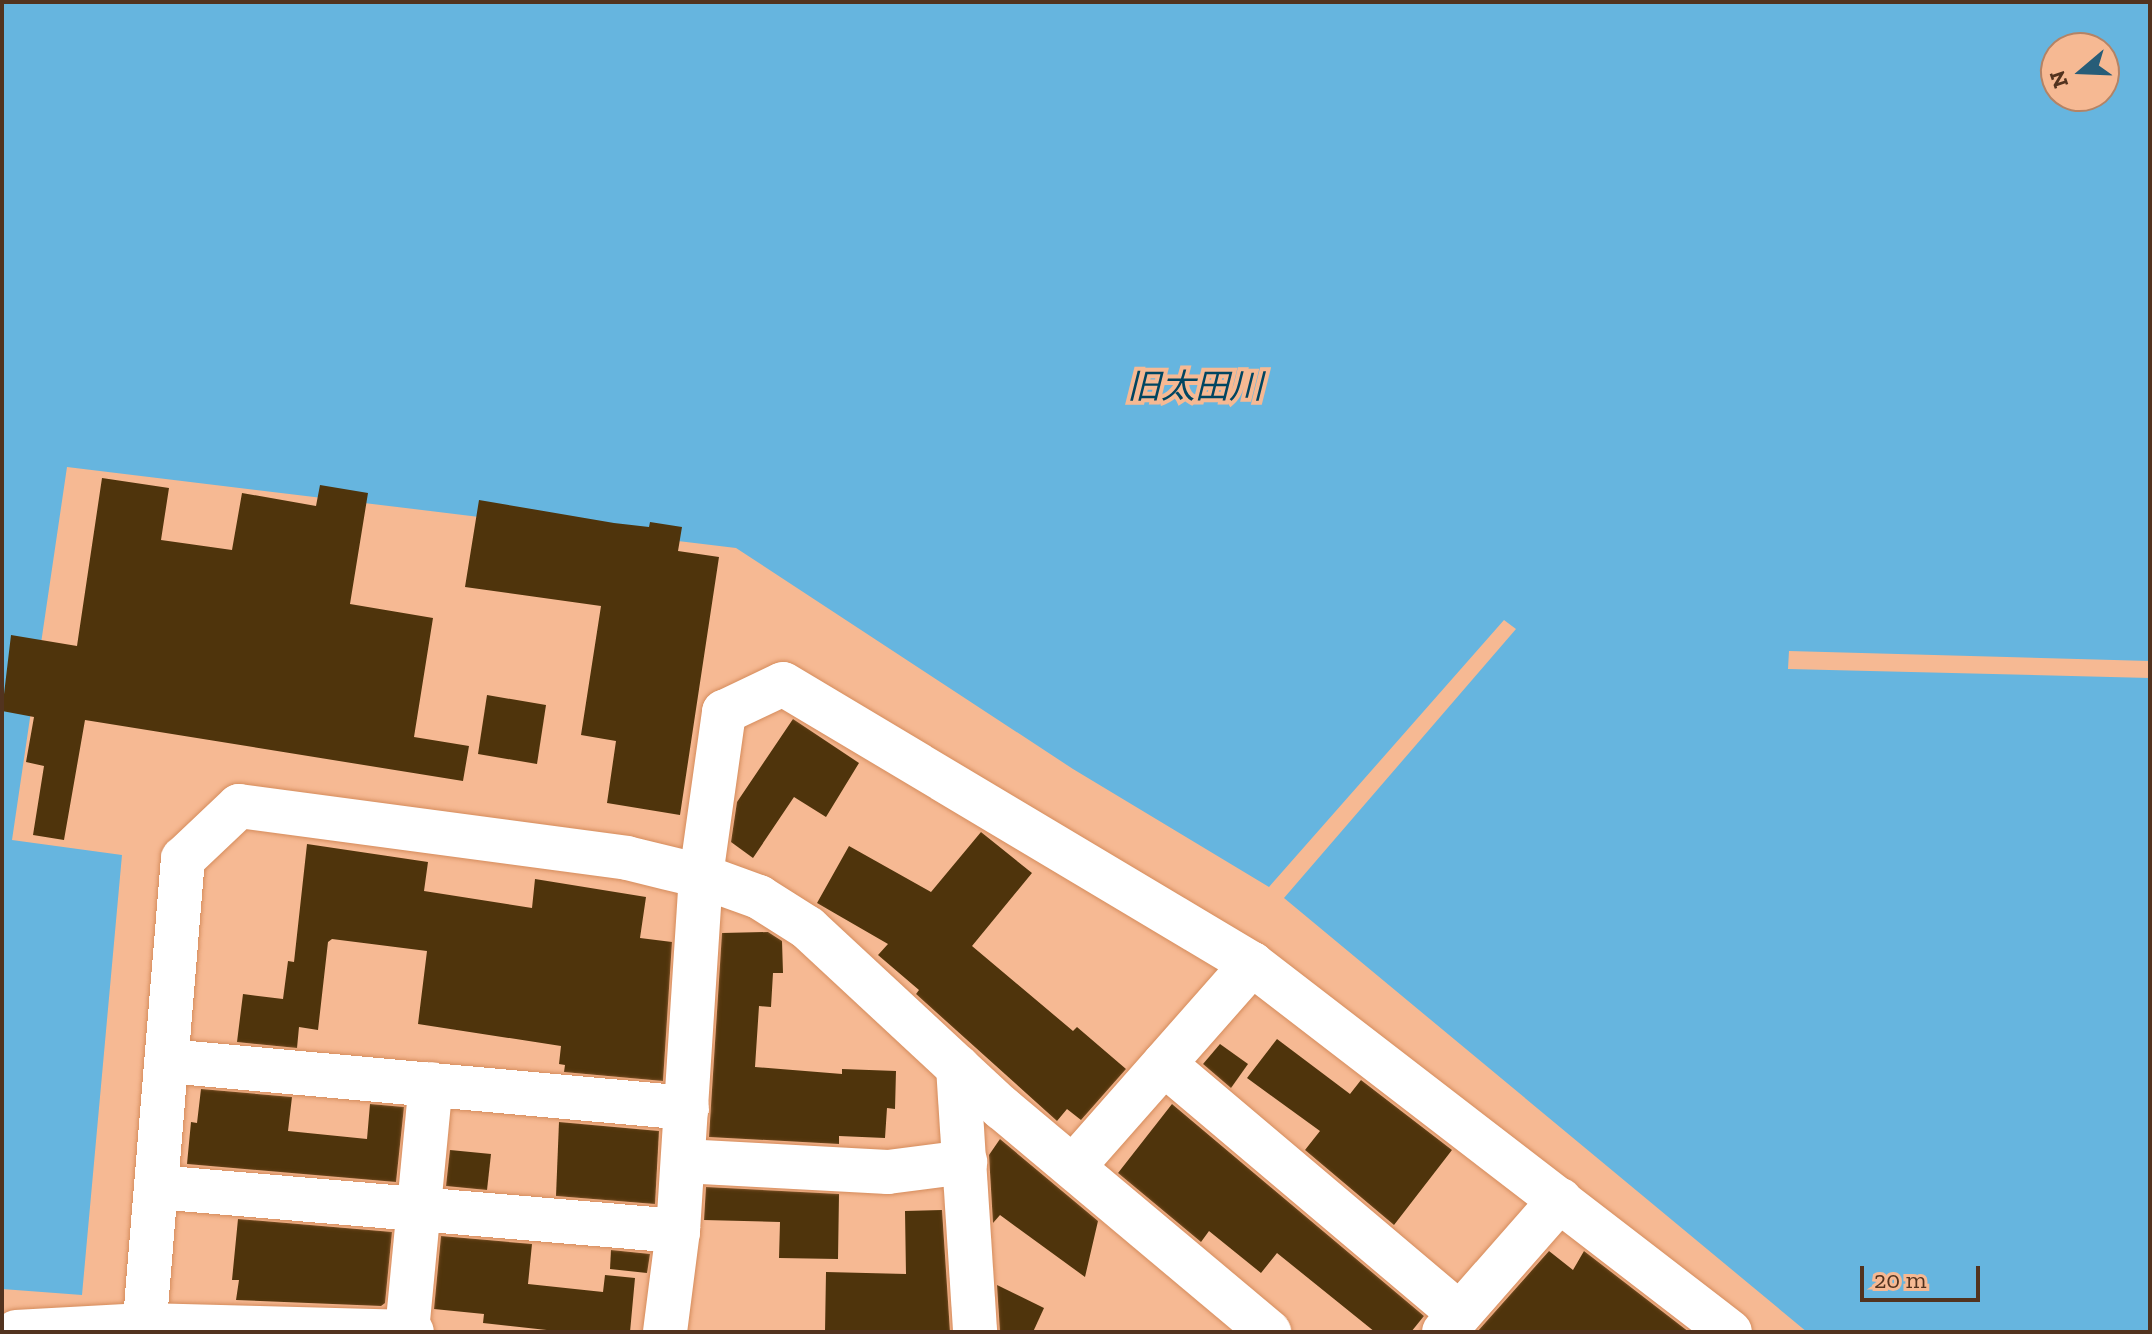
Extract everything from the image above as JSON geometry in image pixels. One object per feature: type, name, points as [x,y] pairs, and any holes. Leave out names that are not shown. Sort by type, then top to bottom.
[{"type":"street","points":[[665,1332],[678,1231],[701,876],[724,712],[783,684],[1252,964],[1730,1332]]},
{"type":"street","points":[[144,1328],[183,859],[239,806],[627,858],[701,876],[759,897],[808,928],[958,1067],[1269,1332]]},
{"type":"street","points":[[1073,1167],[1252,964]]},
{"type":"street","points":[[167,1061],[687,1108]]},
{"type":"street","points":[[1164,1064],[1452,1323],[1560,1200]]},
{"type":"street","points":[[958,1067],[975,1332]]},
{"type":"street","points":[[16,1332],[144,1328],[409,1332],[431,1084]]},
{"type":"street","points":[[683,1161],[888,1172],[965,1162]]},
{"type":"street","points":[[156,1187],[678,1231]]},
{"type":"water","name":"旧太田川","points":[[2,2],[2150,2],[2150,661],[1789,651],[1788,669],[2150,678],[2150,1332],[1807,1332],[1284,898],[1516,629],[1504,620],[1269,887],[1073,769],[736,548],[67,467],[12,840],[122,855],[82,1295],[2,1289]]},
{"type":"building","points":[[102,478],[169,488],[161,540],[232,550],[242,493],[316,506],[320,485],[368,493],[350,604],[433,618],[414,737],[469,746],[463,781],[85,720],[64,840],[33,835],[44,766],[26,762],[34,717],[2,711],[11,635],[77,646]]},
{"type":"building","points":[[479,500],[614,523],[649,527],[650,522],[682,527],[678,551],[719,557],[680,815],[607,803],[616,741],[581,735],[601,606],[465,587]]},
{"type":"building","points":[[487,695],[546,705],[537,764],[478,754]]},
{"type":"building","points":[[793,719],[859,763],[826,817],[794,797],[753,858],[731,842],[737,802]]},
{"type":"building","points":[[981,832],[1032,873],[972,946],[1073,1031],[1077,1027],[1126,1069],[1081,1120],[1067,1109],[1057,1121],[916,994],[919,990],[878,955],[888,944],[817,903],[849,846],[931,892]]},
{"type":"building","points":[[307,844],[428,862],[424,891],[532,908],[535,879],[646,897],[640,938],[672,942],[663,1081],[564,1072],[565,1065],[559,1064],[561,1046],[418,1024],[427,951],[332,939],[328,942],[318,1030],[299,1027],[297,1048],[237,1042],[243,994],[283,999],[288,961],[294,962]]},
{"type":"building","points":[[768,932],[782,941],[783,973],[773,973],[771,1007],[759,1006],[755,1067],[842,1074],[842,1069],[896,1071],[895,1109],[887,1108],[885,1138],[839,1136],[839,1144],[709,1137],[722,933]]},
{"type":"building","points":[[1277,1039],[1350,1094],[1361,1080],[1452,1150],[1394,1225],[1305,1150],[1320,1131],[1247,1078]]},
{"type":"building","points":[[1220,1044],[1248,1064],[1231,1088],[1203,1064]]},
{"type":"building","points":[[201,1089],[292,1097],[288,1131],[367,1139],[370,1104],[404,1107],[396,1182],[187,1164],[191,1122],[197,1123]]},
{"type":"building","points":[[1172,1104],[1424,1316],[1411,1332],[1375,1332],[1277,1253],[1261,1273],[1209,1231],[1201,1242],[1118,1173]]},
{"type":"building","points":[[559,1122],[659,1131],[655,1204],[556,1196]]},
{"type":"building","points":[[1000,1139],[1098,1221],[1085,1277],[1000,1215],[993,1223],[989,1155]]},
{"type":"building","points":[[450,1150],[491,1154],[487,1190],[446,1186]]},
{"type":"building","points":[[706,1187],[839,1194],[838,1259],[779,1258],[780,1222],[704,1220]]},
{"type":"building","points":[[942,1210],[950,1332],[825,1332],[826,1272],[906,1274],[905,1211]]},
{"type":"building","points":[[238,1219],[392,1232],[385,1303],[381,1306],[236,1300],[239,1280],[232,1280]]},
{"type":"building","points":[[441,1236],[532,1244],[528,1284],[603,1292],[605,1275],[635,1278],[630,1332],[565,1332],[483,1323],[484,1314],[434,1309]]},
{"type":"building","points":[[611,1250],[650,1254],[647,1273],[610,1269]]},
{"type":"building","points":[[1549,1251],[1573,1270],[1584,1251],[1689,1332],[1477,1332]]},
{"type":"building","points":[[997,1285],[1044,1308],[1033,1332],[1000,1332]]}]
